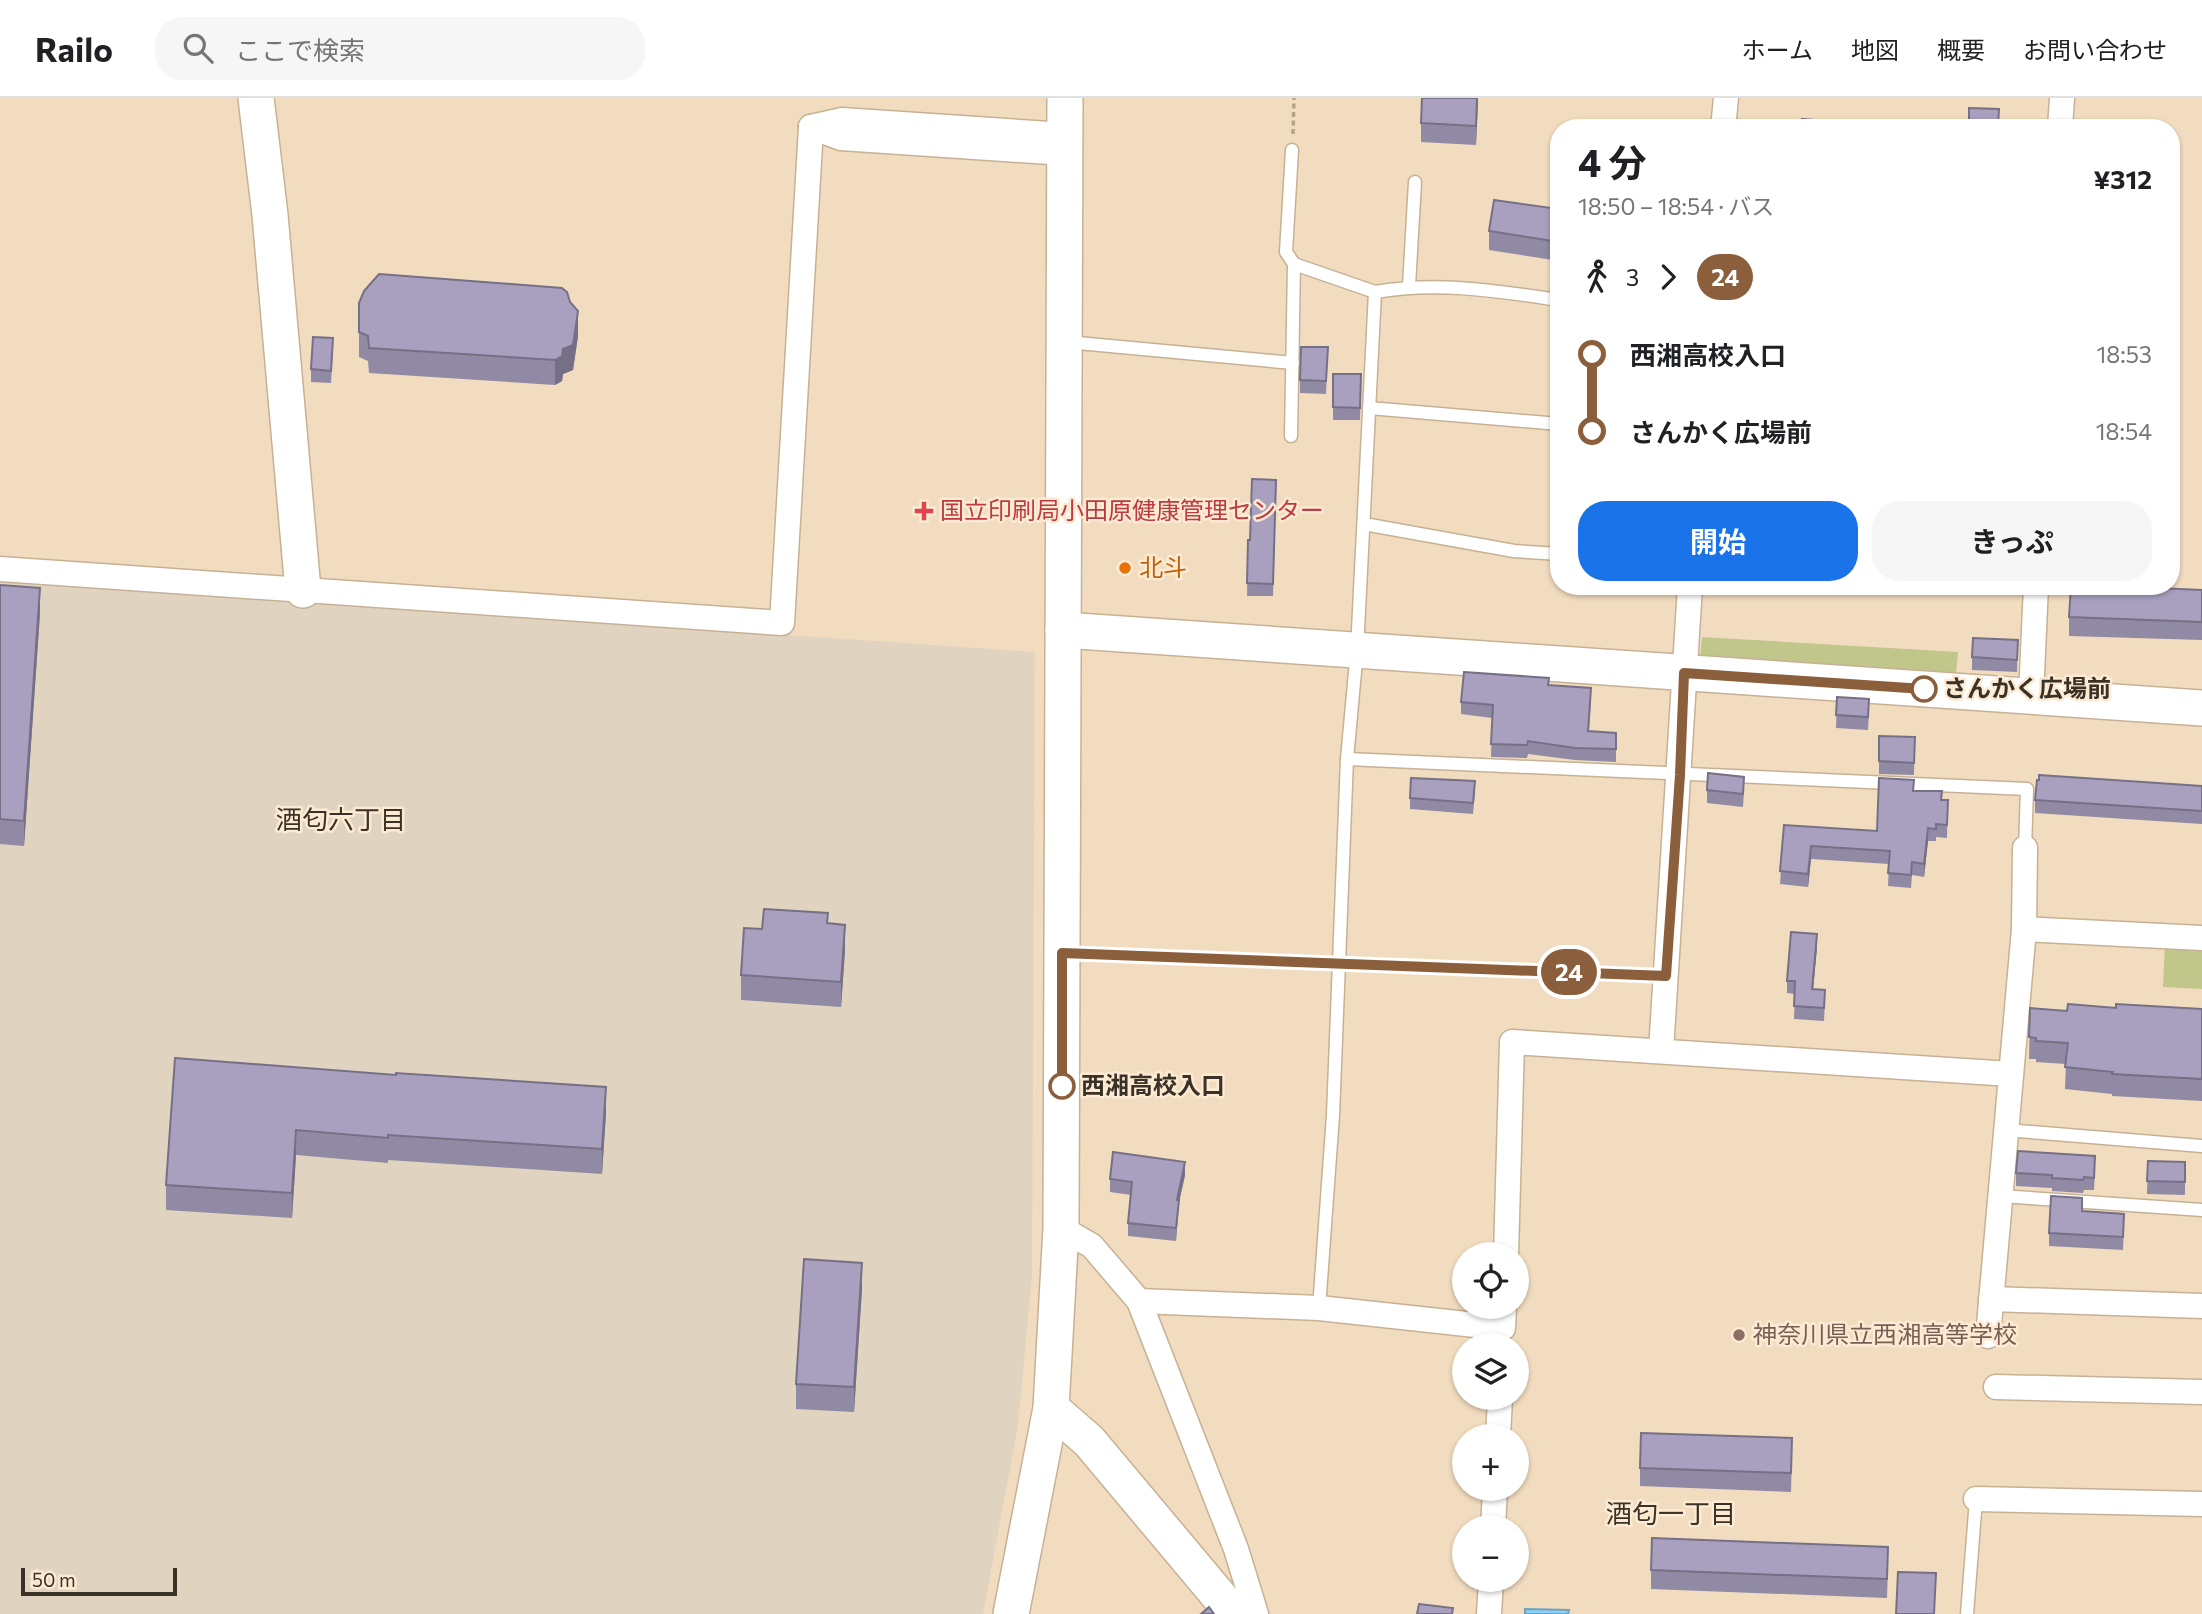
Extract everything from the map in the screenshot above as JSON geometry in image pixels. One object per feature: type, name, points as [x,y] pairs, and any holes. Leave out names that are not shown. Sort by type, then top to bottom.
[{"type":"street","points":[[256,98],[270,215],[303,590]]},
{"type":"street","points":[[1011,1614],[1051,1408],[1061,1228],[1065,98]]},
{"type":"street","points":[[1724,119],[1726,98]]},
{"type":"street","points":[[2061,119],[2062,98]]},
{"type":"street","points":[[0,569],[782,623],[811,127],[842,120],[1065,144]]},
{"type":"street","points":[[1661,1051],[1689,595]]},
{"type":"street","points":[[2031,696],[2036,595]]},
{"type":"street","points":[[1063,630],[2202,708]]},
{"type":"street","points":[[1988,1336],[2024,929],[2025,848]]},
{"type":"street","points":[[2024,929],[2202,938]]},
{"type":"street","points":[[1506,1242],[1512,1042],[2011,1074]]},
{"type":"street","points":[[1061,1228],[1092,1246],[1139,1301],[1236,1549],[1256,1614]]},
{"type":"street","points":[[1991,1299],[2202,1306]]},
{"type":"street","points":[[1139,1301],[1319,1308],[1503,1327]]},
{"type":"street","points":[[1996,1387],[2202,1392]]},
{"type":"street","points":[[1051,1408],[1089,1441],[1234,1614]]},
{"type":"street","points":[[1976,1499],[2202,1504]]},
{"type":"street","points":[[1489,1614],[1490,1592]]},
{"type":"lane","points":[[1291,436],[1294,264],[1286,252],[1292,150]]},
{"type":"lane","points":[[1409,286],[1415,182]]},
{"type":"lane","points":[[1294,264],[1375,292],[1409,286],[1479,288],[1550,299]]},
{"type":"lane","points":[[1319,1308],[1333,1115],[1347,759],[1357,650],[1375,292]]},
{"type":"lane","points":[[1064,342],[1293,363]]},
{"type":"lane","points":[[1369,408],[1550,423]]},
{"type":"lane","points":[[1364,524],[1514,551],[1550,553]]},
{"type":"lane","points":[[1347,759],[2027,789],[2025,848]]},
{"type":"lane","points":[[1062,953],[1666,976]]},
{"type":"lane","points":[[2006,1130],[2202,1146]]},
{"type":"lane","points":[[2000,1196],[2202,1210]]},
{"type":"lane","points":[[1967,1614],[1976,1499]]},
{"type":"path","points":[[1292,150],[1294,98]]},
{"type":"shaded area","points":[[0,581],[1035,652],[1032,1274],[1018,1425],[983,1614],[0,1614]]},
{"type":"green space","points":[[1702,637],[1958,652],[1956,674],[1700,658]]},
{"type":"green space","points":[[2165,943],[2202,944],[2202,989],[2163,987]]},
{"type":"water","points":[[1525,1609],[1569,1610],[1568,1614],[1525,1614]]},
{"type":"building","points":[[1422,98],[1477,98],[1476,126],[1421,123]]},
{"type":"building","points":[[1969,108],[1999,109],[1998,119],[1969,119]]},
{"type":"building","points":[[1494,200],[1550,208],[1550,241],[1489,231]]},
{"type":"building","points":[[379,274],[562,288],[578,311],[573,345],[563,349],[562,356],[555,360],[369,348],[368,336],[359,332],[359,303],[364,291]]},
{"type":"building","points":[[313,337],[333,338],[331,371],[311,369]]},
{"type":"building","points":[[1301,347],[1328,347],[1326,381],[1300,380]]},
{"type":"building","points":[[1333,374],[1361,374],[1360,408],[1333,407]]},
{"type":"building","points":[[1252,479],[1276,480],[1273,584],[1247,583]]},
{"type":"building","points":[[0,585],[40,588],[24,821],[0,819]]},
{"type":"building","points":[[2180,589],[2202,590],[2202,622],[2069,617],[2070,595],[2180,595]]},
{"type":"building","points":[[1973,638],[2018,640],[2017,660],[1972,657]]},
{"type":"building","points":[[1464,672],[1549,678],[1548,685],[1591,688],[1588,731],[1616,733],[1616,749],[1575,748],[1528,741],[1527,745],[1491,744],[1493,705],[1461,702]]},
{"type":"building","points":[[1837,697],[1869,699],[1868,717],[1836,715]]},
{"type":"building","points":[[1879,736],[1915,737],[1914,763],[1879,761]]},
{"type":"building","points":[[1708,773],[1744,777],[1743,794],[1707,790]]},
{"type":"building","points":[[2039,775],[2202,786],[2202,811],[2035,800]]},
{"type":"building","points":[[1411,778],[1475,781],[1473,803],[1410,798]]},
{"type":"building","points":[[1879,778],[1914,780],[1913,791],[1942,791],[1941,800],[1948,800],[1947,825],[1936,824],[1936,829],[1928,828],[1924,864],[1912,862],[1911,875],[1888,873],[1890,851],[1811,846],[1808,874],[1780,871],[1784,825],[1877,831]]},
{"type":"building","points":[[764,909],[828,913],[827,923],[845,925],[841,982],[741,975],[744,928],[762,929]]},
{"type":"building","points":[[1791,932],[1817,934],[1812,989],[1825,990],[1824,1008],[1794,1006],[1795,981],[1787,981]]},
{"type":"building","points":[[2068,1004],[2116,1008],[2116,1004],[2202,1009],[2202,1079],[2112,1074],[2113,1072],[2065,1067],[2068,1043],[2036,1041],[2036,1038],[2029,1037],[2030,1008],[2067,1011]]},
{"type":"building","points":[[175,1058],[396,1075],[606,1087],[602,1149],[388,1135],[388,1138],[296,1130],[292,1193],[166,1185]]},
{"type":"building","points":[[2018,1151],[2095,1156],[2094,1178],[2084,1177],[2083,1180],[2016,1173]]},
{"type":"building","points":[[1113,1152],[1185,1162],[1177,1200],[1176,1228],[1128,1223],[1132,1182],[1110,1179]]},
{"type":"building","points":[[2148,1161],[2185,1162],[2185,1182],[2147,1181]]},
{"type":"building","points":[[2051,1196],[2082,1198],[2082,1211],[2124,1214],[2123,1237],[2049,1233]]},
{"type":"building","points":[[804,1259],[862,1263],[854,1387],[796,1384]]},
{"type":"building","points":[[1641,1433],[1792,1438],[1791,1473],[1640,1468]]},
{"type":"building","points":[[1652,1538],[1888,1547],[1887,1579],[1651,1570]]},
{"type":"building","points":[[1898,1572],[1936,1573],[1934,1614],[1896,1614]]},
{"type":"building","points":[[1419,1604],[1453,1608],[1452,1614],[1417,1614]]},
{"type":"building","points":[[1209,1607],[1214,1614],[1201,1614]]},
{"type":"bus line","name":"24","points":[[1062,1086],[1062,953],[1666,976],[1684,673],[1924,689]]},
{"type":"place","name":"国立印刷局小田原健康管理センター","points":[[924,511]]},
{"type":"place","name":"北斗","points":[[1125,568]]},
{"type":"place","name":"さんかく広場前","points":[[1924,689]]},
{"type":"place","name":"西湘高校入口","points":[[1062,1086]]},
{"type":"place","name":"神奈川県立西湘高等学校","points":[[1739,1335]]},
{"type":"district","name":"酒匂六丁目","points":[[341,820]]},
{"type":"district","name":"酒匂一丁目","points":[[1671,1514]]}]
